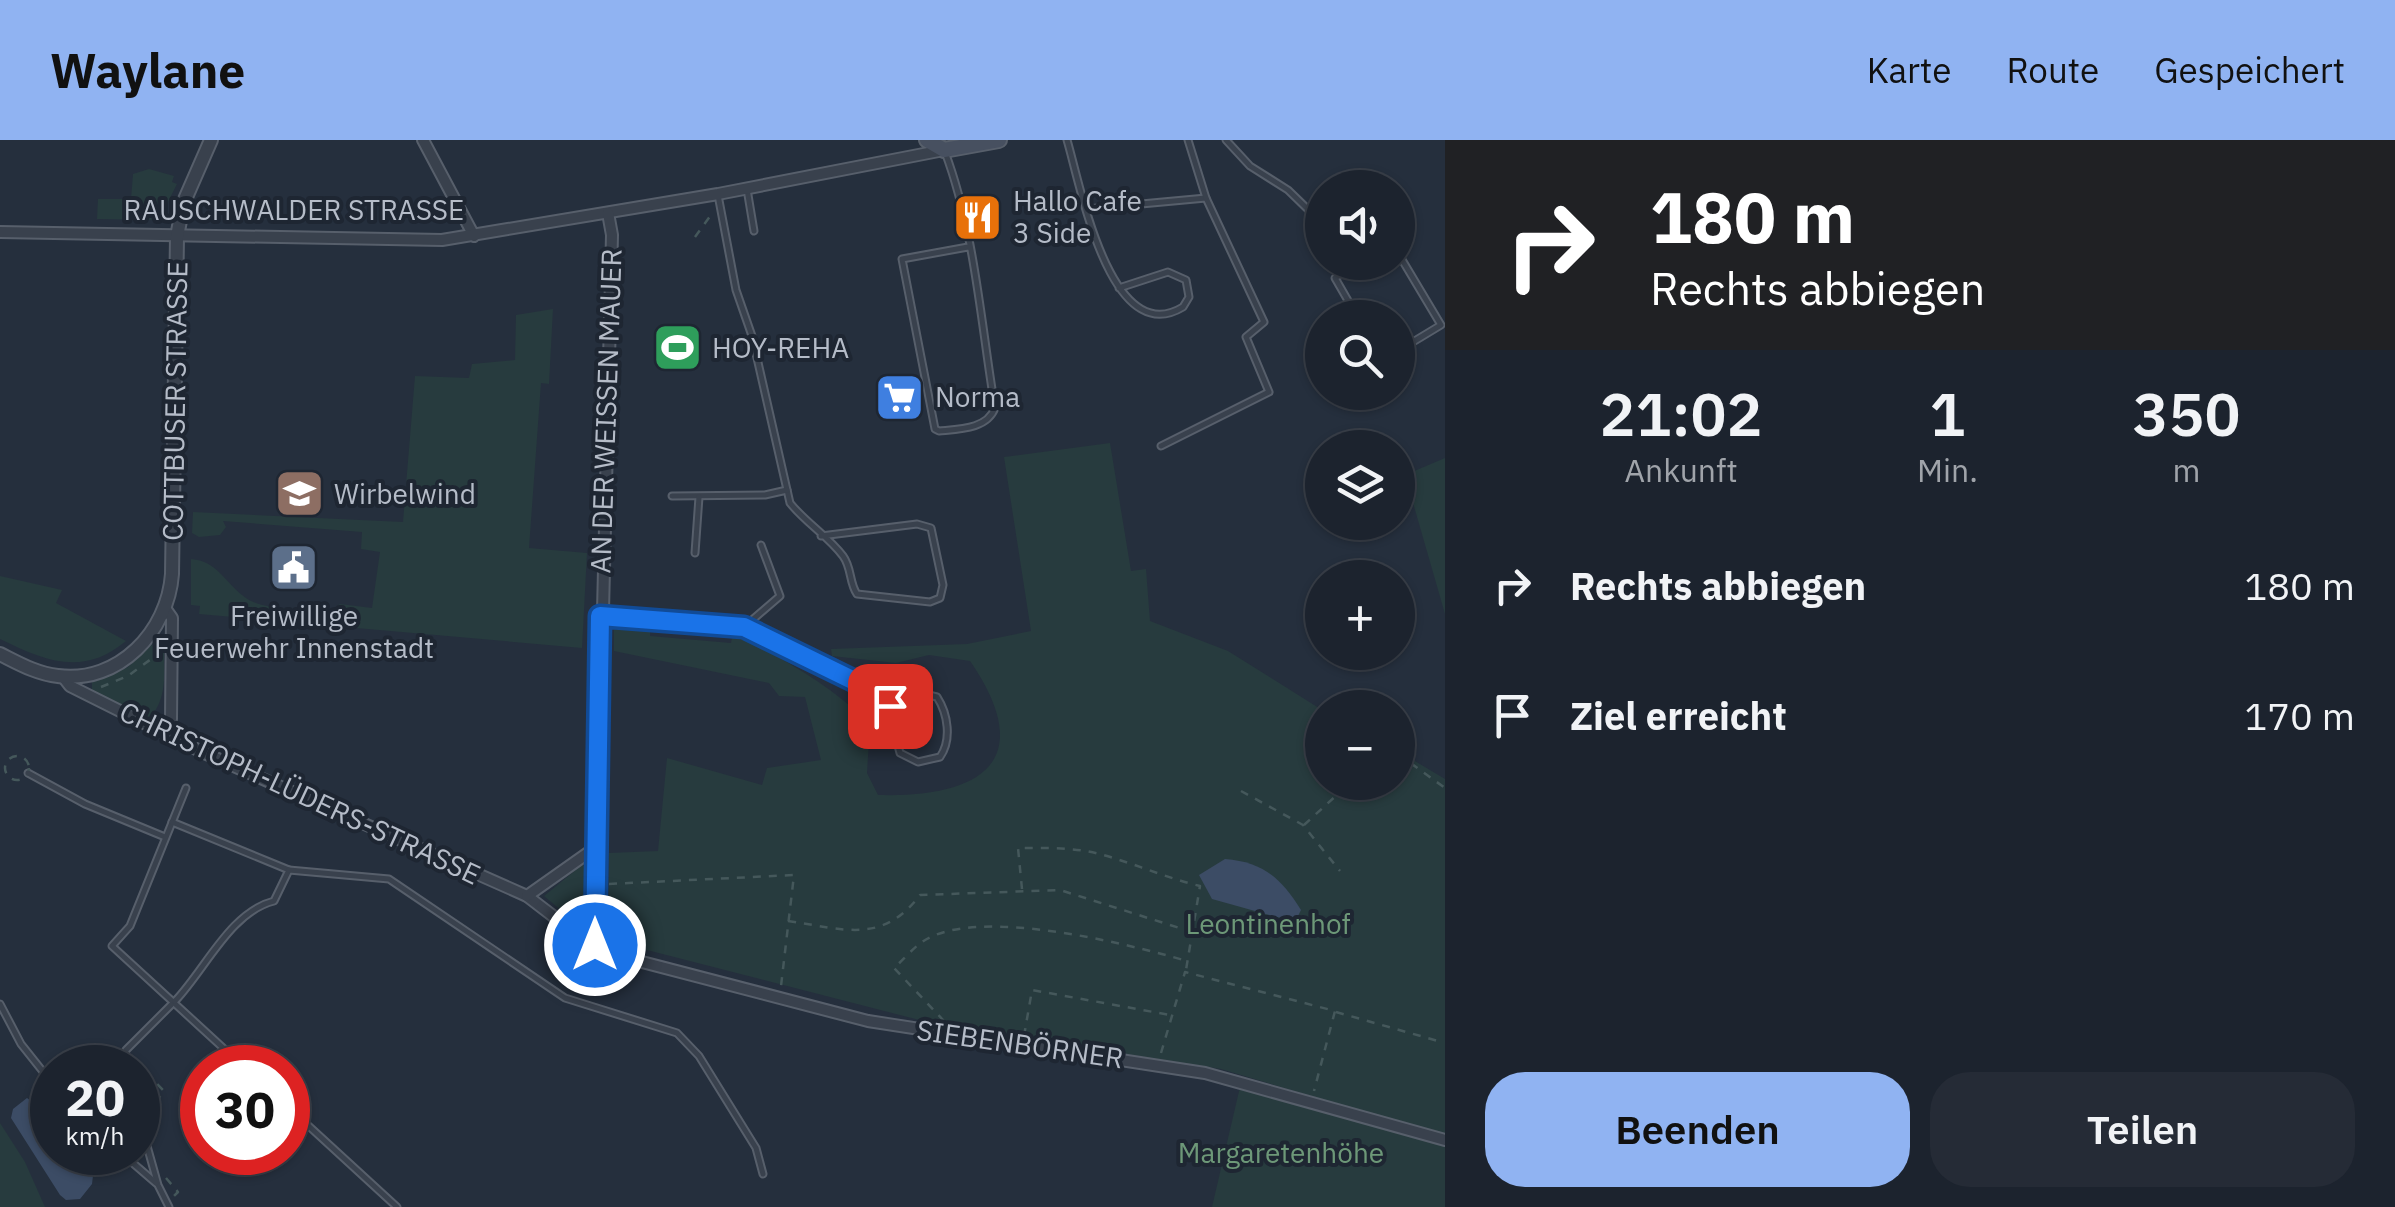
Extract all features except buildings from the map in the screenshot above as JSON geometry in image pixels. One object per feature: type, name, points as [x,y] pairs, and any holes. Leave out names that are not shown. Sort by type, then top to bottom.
[{"type":"main road","points":[[927,140],[944,150]]},
{"type":"main road","name":"RAUSCHWALDER STRASSE","points":[[944,150],[999,140]]},
{"type":"street","name":"COTTBUSER STRASSE","points":[[64,677],[97,672],[123,660],[149,636],[166,608],[172,574],[177,236],[183,204],[211,140]]},
{"type":"street","points":[[423,140],[474,236]]},
{"type":"street","name":"RAUSCHWALDER STRASSE","points":[[0,232],[442,240],[608,214],[944,150]]},
{"type":"street","name":"AN DER WEISSEN MAUER","points":[[595,945],[612,235],[608,214]]},
{"type":"street","name":"COTTBUSER STRASSE","points":[[164,734],[171,720],[172,615],[166,608]]},
{"type":"street","name":"CHRISTOPH-LÜDERS-STRASSE","points":[[0,654],[64,677],[164,734],[527,896],[595,945]]},
{"type":"street","points":[[527,896],[595,848]]},
{"type":"street","name":"SIEBENBÖRNER","points":[[595,945],[619,956],[868,1021],[1158,1064],[1312,1100],[1445,1140]]},
{"type":"lane","points":[[1067,140],[1087,209],[1119,288],[1139,308],[1159,312],[1183,307],[1189,292],[1186,280],[1168,272],[1119,288]]},
{"type":"lane","points":[[1161,446],[1269,392],[1246,336],[1264,322],[1206,198],[1188,140]]},
{"type":"lane","points":[[1226,140],[1250,166],[1288,190],[1305,207]]},
{"type":"lane","points":[[944,150],[968,246],[995,408],[989,420],[978,425],[935,429],[902,259],[968,246]]},
{"type":"lane","points":[[747,189],[754,231]]},
{"type":"lane","points":[[718,194],[790,503],[821,536],[842,554],[857,594],[915,601],[940,598],[943,585],[931,528],[917,524],[821,536]]},
{"type":"lane","points":[[1087,209],[1206,198]]},
{"type":"lane","points":[[1414,280],[1440,325],[1415,340]]},
{"type":"lane","points":[[672,496],[787,490]]},
{"type":"lane","points":[[694,553],[699,497]]},
{"type":"lane","points":[[744,627],[780,596],[761,545]]},
{"type":"lane","points":[[600,616],[744,627],[885,696],[912,690],[937,697],[946,716],[946,745],[940,758],[918,762],[905,758],[896,746],[885,696]]},
{"type":"lane","points":[[28,773],[84,804],[165,837]]},
{"type":"lane","points":[[186,788],[130,926],[112,946],[220,1045]]},
{"type":"lane","points":[[172,822],[289,870],[389,879],[565,998],[677,1033],[699,1056],[756,1148],[763,1174]]},
{"type":"lane","points":[[133,1045],[257,906],[274,901],[289,870]]},
{"type":"lane","points":[[0,1004],[30,1056]]},
{"type":"lane","points":[[310,1127],[398,1207]]},
{"type":"lane","points":[[146,1175],[158,1185]]},
{"type":"lane","points":[[155,1175],[168,1204]]},
{"type":"path","points":[[695,237],[708,215],[722,214]]},
{"type":"path","points":[[88,694],[128,676],[162,650],[172,651]]},
{"type":"path","points":[[25,758],[28,773],[22,779],[10,778],[6,772],[8,760],[25,758]]},
{"type":"path","points":[[1415,766],[1445,788]]},
{"type":"path","points":[[1241,791],[1303,825],[1340,871]]},
{"type":"path","points":[[1303,825],[1331,800]]},
{"type":"path","points":[[1022,889],[1018,848],[1062,848],[1103,854],[1154,875],[1200,886],[1185,972],[1158,1064]]},
{"type":"path","points":[[595,884],[794,874],[780,997]]},
{"type":"path","points":[[788,921],[864,932],[902,918],[920,895],[1060,890],[1192,932]]},
{"type":"path","points":[[959,1036],[894,968],[924,940],[934,936],[984,930],[1064,931],[1187,961]]},
{"type":"path","points":[[1185,972],[1438,1041]]},
{"type":"path","points":[[1022,1045],[1032,990],[1172,1016]]},
{"type":"path","points":[[1312,1100],[1335,1011]]},
{"type":"path","points":[[160,1170],[178,1192],[168,1204]]},
{"type":"green space","points":[[149,169],[174,176],[172,182],[177,184],[157,220],[97,219],[98,199],[131,199],[133,174]]},
{"type":"green space","points":[[553,309],[549,384],[541,383],[529,548],[587,553],[582,648],[199,614],[200,606],[191,605],[191,559],[209,565],[243,596],[259,604],[330,611],[340,604],[372,608],[380,552],[361,549],[362,532],[223,521],[226,527],[220,535],[199,537],[192,533],[193,512],[403,522],[415,376],[469,378],[472,364],[515,360],[516,315]]},
{"type":"green space","name":"Leontinenhof","points":[[1110,443],[1131,571],[1146,569],[1150,621],[1228,651],[1305,699],[1305,800],[1415,800],[1415,761],[1445,779],[1445,1136],[1221,1069],[931,1023],[608,940],[609,853],[658,851],[667,758],[762,785],[767,768],[821,760],[805,697],[779,696],[769,683],[614,651],[614,624],[650,625],[650,636],[731,643],[733,632],[805,673],[870,724],[867,773],[878,795],[946,789],[971,780],[988,767],[998,748],[999,725],[990,696],[970,661],[929,655],[896,663],[832,656],[831,649],[967,644],[1031,631],[1004,457]]},
{"type":"green space","points":[[1445,458],[1445,614],[1415,510],[1415,471]]},
{"type":"green space","points":[[0,576],[62,590],[56,603],[126,641],[94,659],[64,662],[0,639]]},
{"type":"green space","points":[[155,642],[164,647],[164,685],[149,719],[92,692],[92,682],[128,667]]},
{"type":"green space","points":[[582,865],[586,867],[581,927],[544,896]]},
{"type":"green space","name":"Margaretenhöhe","points":[[1240,1087],[1445,1142],[1445,1207],[1212,1207]]},
{"type":"green space","points":[[0,1123],[25,1162],[45,1207],[0,1207]]},
{"type":"water","points":[[1225,859],[1260,868],[1278,881],[1301,910],[1295,922],[1212,899],[1199,875]]},
{"type":"water","points":[[27,1098],[30,1100],[30,1148],[11,1118],[13,1109]]},
{"type":"water","points":[[47,1175],[93,1175],[92,1184],[80,1199],[66,1200]]},
{"type":"place","name":"Hallo Cafe 3 Side","points":[[978,217]]},
{"type":"place","name":"HOY-REHA","points":[[677,348]]},
{"type":"place","name":"Norma","points":[[900,397]]},
{"type":"place","name":"Wirbelwind","points":[[299,494]]},
{"type":"place","name":"Freiwillige Feuerwehr Innenstadt","points":[[294,568]]},
{"type":"route","points":[[595,945],[600,616],[744,627],[885,696],[890,706]]}]
